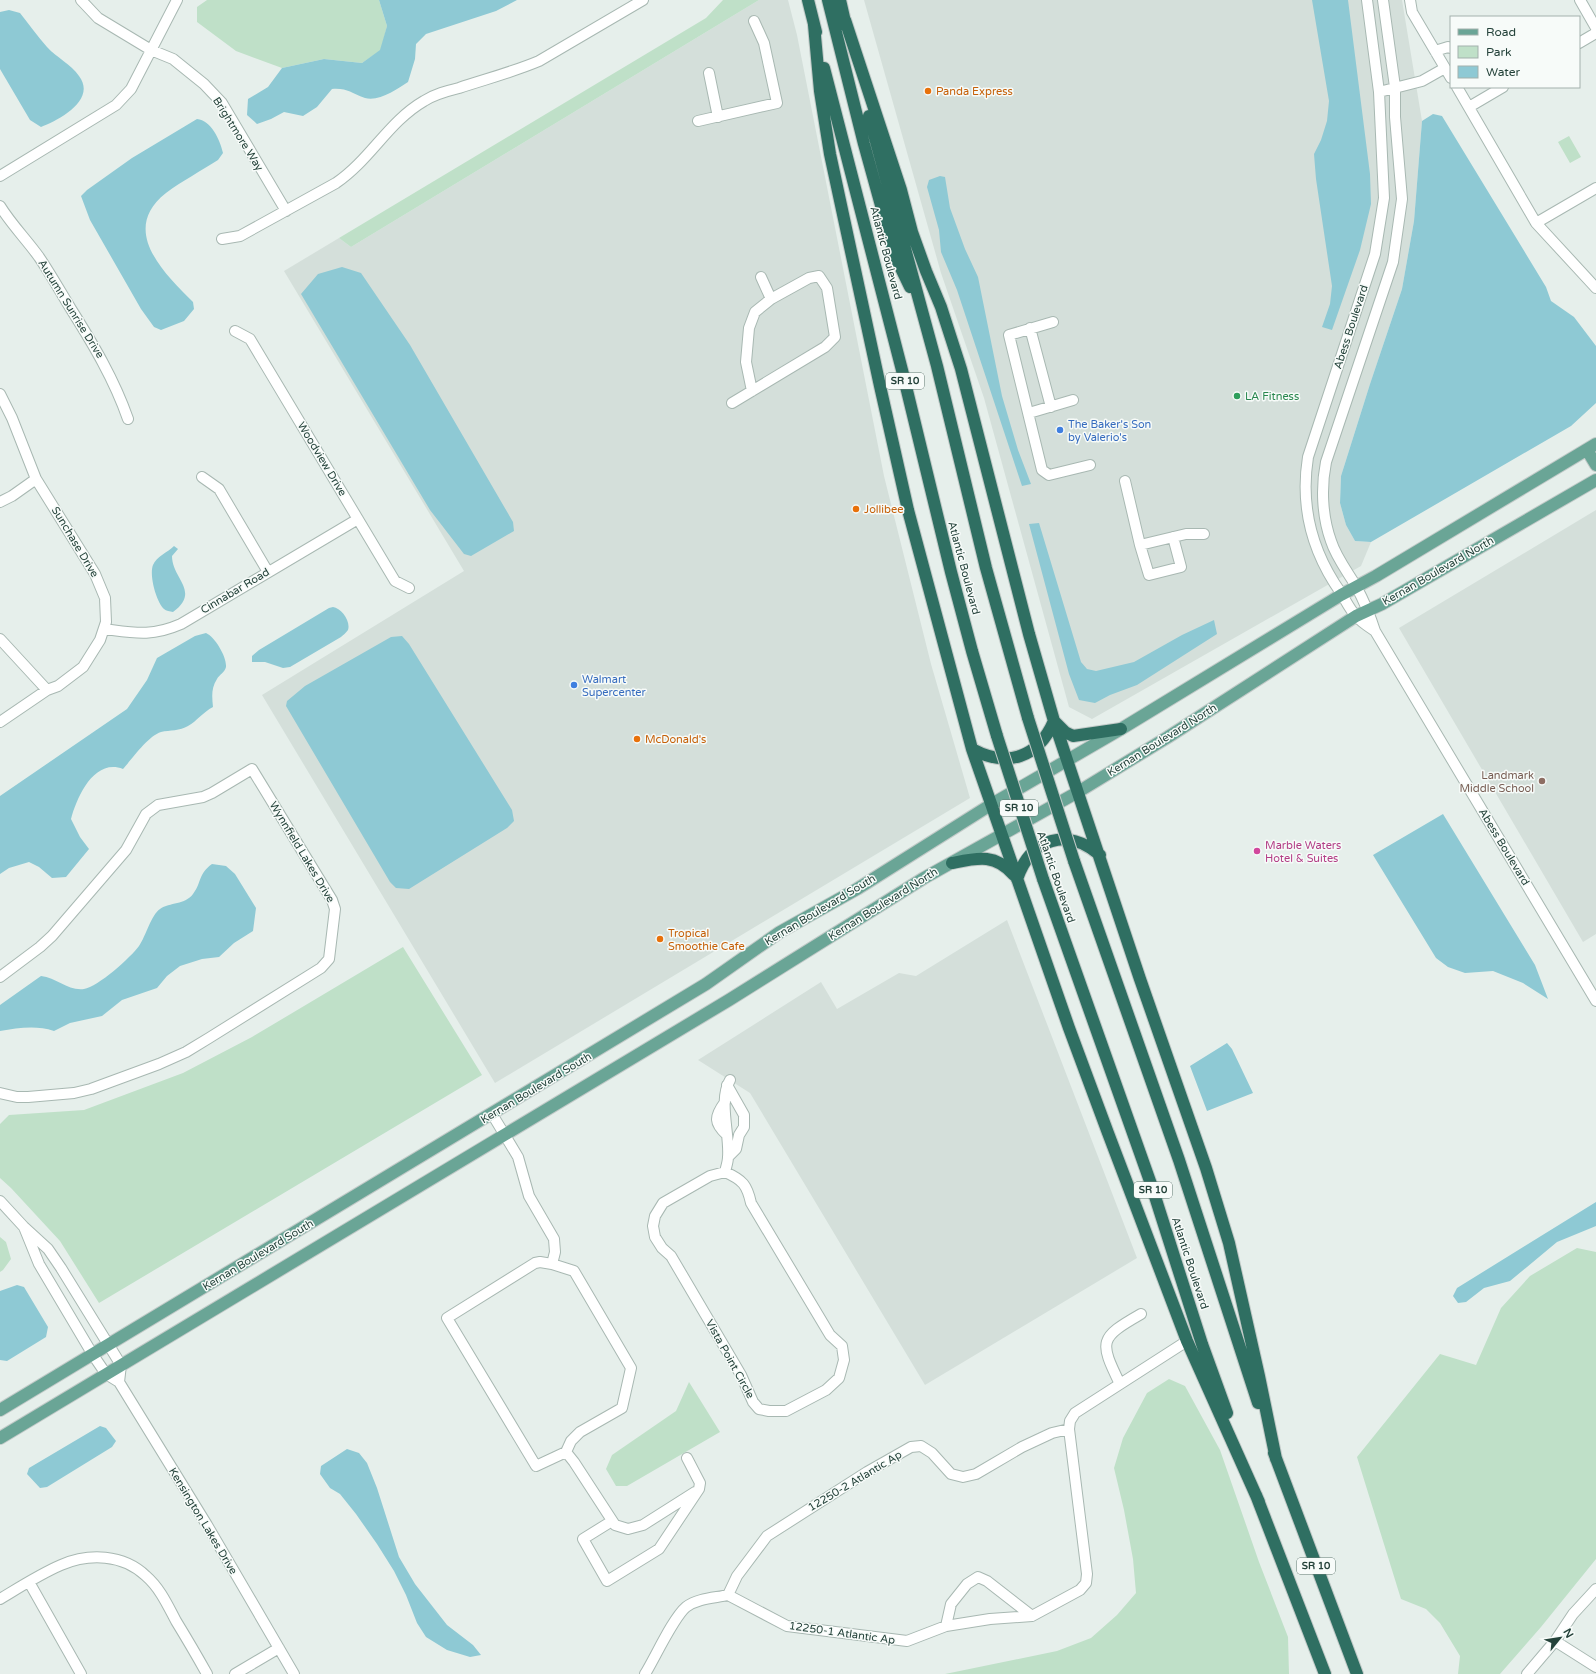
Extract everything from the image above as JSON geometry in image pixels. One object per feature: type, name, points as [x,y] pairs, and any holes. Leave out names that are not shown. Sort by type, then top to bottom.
[{"type":"highway","name":"Atlantic Boulevard","points":[[808,0],[844,148],[902,366],[951,572],[997,736],[1043,880],[1124,1106],[1202,1344],[1259,1502],[1325,1674]]},
{"type":"highway","points":[[828,0],[864,144],[895,256],[924,317]]},
{"type":"highway","name":"Atlantic Boulevard","points":[[840,0],[874,137],[924,317],[986,568],[1028,718],[1074,861],[1110,965],[1148,1067],[1182,1167],[1276,1459],[1357,1674]]},
{"type":"highway","points":[[845,20],[900,190],[912,232],[941,307],[961,369],[1029,634],[1054,721],[1140,979],[1206,1168],[1229,1244],[1276,1459]]},
{"type":"highway","points":[[814,25],[820,91],[830,154],[883,400],[908,510],[972,749],[1069,1028],[1187,1341],[1259,1502]]},
{"type":"highway","points":[[972,749],[983,755],[995,758],[1008,759],[1020,756],[1032,751],[1042,743],[1054,721]]},
{"type":"highway","points":[[1054,721],[1065,732],[1073,736],[1121,729]]},
{"type":"highway","points":[[1017,879],[1021,866],[1029,855],[1039,846],[1051,841],[1064,839],[1078,841],[1090,847],[1100,856]]},
{"type":"highway","points":[[952,863],[983,858],[994,860],[1007,867],[1017,879]]},
{"type":"main road","points":[[1067,759],[1121,729],[1341,595],[1376,576],[1592,447],[1596,464]]},
{"type":"main road","name":"Kernan Boulevard North","points":[[505,1134],[729,1000],[924,878],[1078,792],[1168,737],[1356,616],[1382,604],[1596,480]]},
{"type":"main road","name":"Kernan Boulevard South","points":[[0,1410],[706,984],[780,932],[857,889],[992,804],[1067,759]]},
{"type":"main road","points":[[0,1438],[505,1134]]},
{"type":"street","name":"Brightmore Way","points":[[81,0],[98,18],[151,50],[172,59],[189,70],[204,84],[222,103],[286,211]]},
{"type":"street","points":[[0,176],[116,105],[131,88],[177,0]]},
{"type":"street","points":[[222,239],[240,236],[336,183],[349,174],[366,158],[393,124],[426,100],[444,92],[521,69],[539,61],[643,0]]},
{"type":"street","name":"Abess Boulevard","points":[[1367,0],[1379,92],[1384,198],[1375,254],[1308,457],[1306,472],[1308,520],[1314,541],[1324,566],[1341,595],[1356,616],[1375,631]]},
{"type":"street","name":"Abess Boulevard","points":[[1383,0],[1395,87],[1395,117],[1402,199],[1393,262],[1338,422],[1326,462],[1323,485],[1324,506],[1331,541],[1339,560],[1368,610],[1375,631],[1596,1001]]},
{"type":"street","points":[[1410,0],[1412,12],[1450,76]]},
{"type":"street","points":[[1580,0],[1596,28]]},
{"type":"street","points":[[698,121],[777,103],[764,43],[754,21]]},
{"type":"street","points":[[1580,42],[1596,33]]},
{"type":"street","points":[[1435,51],[1450,48]]},
{"type":"street","points":[[1379,92],[1422,81],[1445,68]]},
{"type":"street","points":[[709,73],[718,117]]},
{"type":"street","points":[[1458,88],[1536,223],[1596,288]]},
{"type":"street","points":[[1469,107],[1501,88]]},
{"type":"street","points":[[1536,223],[1596,188]]},
{"type":"street","name":"Autumn Sunrise Drive","points":[[0,206],[41,260],[102,359],[120,396],[128,419]]},
{"type":"street","points":[[732,403],[752,391],[825,347],[835,337],[827,288],[819,276],[809,278],[771,299],[755,312],[749,328],[746,362],[752,391]]},
{"type":"street","points":[[761,277],[771,299]]},
{"type":"street","points":[[1053,322],[1009,335],[1042,470],[1049,475],[1090,465]]},
{"type":"street","points":[[1030,328],[1051,407]]},
{"type":"street","name":"Woodview Drive","points":[[236,331],[250,339],[395,581],[409,588]]},
{"type":"street","name":"Sunchase Drive","points":[[0,394],[12,418],[36,479],[95,574],[105,598],[106,622],[100,640],[83,667],[58,686],[47,690],[0,722]]},
{"type":"street","points":[[1029,413],[1073,400]]},
{"type":"street","points":[[202,477],[219,489],[268,572]]},
{"type":"street","points":[[0,502],[12,496],[36,479]]},
{"type":"street","points":[[1125,481],[1140,545],[1149,575],[1181,567],[1173,537]]},
{"type":"street","name":"Cinnabar Road","points":[[104,629],[146,634],[167,630],[181,624],[358,518]]},
{"type":"street","points":[[1140,545],[1186,534],[1204,534]]},
{"type":"street","points":[[0,639],[47,690]]},
{"type":"street","name":"Wynnfield Lakes Drive","points":[[0,977],[40,948],[52,936],[126,850],[146,814],[158,806],[203,797],[252,769],[332,900],[335,909],[329,958],[321,968],[186,1052],[111,1082],[74,1093],[17,1097],[0,1093]]},
{"type":"street","points":[[725,1172],[728,1157],[725,1102],[728,1083],[744,1115],[744,1127],[739,1135],[736,1149],[728,1157]]},
{"type":"street","points":[[492,1114],[518,1157],[529,1196],[554,1239],[555,1252],[552,1264]]},
{"type":"street","name":"Vista Point Circle","points":[[725,1172],[735,1176],[748,1188],[751,1203],[830,1334],[842,1346],[844,1360],[839,1378],[826,1390],[786,1411],[769,1411],[759,1409],[753,1402],[741,1375],[671,1256],[662,1248],[654,1237],[653,1226],[655,1216],[664,1203],[710,1176],[725,1172]]},
{"type":"street","points":[[0,1201],[24,1227],[48,1249],[61,1268],[120,1365],[119,1382]]},
{"type":"street","points":[[24,1227],[38,1264],[106,1374]]},
{"type":"street","points":[[540,1262],[552,1264],[574,1271],[631,1368],[622,1408],[580,1432],[571,1441],[566,1452],[536,1466],[448,1318],[535,1263],[540,1262]]},
{"type":"street","points":[[1120,1384],[1107,1358],[1106,1344],[1110,1334],[1121,1325],[1141,1314]]},
{"type":"street","points":[[1069,1429],[1070,1421],[1075,1413],[1187,1341]]},
{"type":"street","name":"Kensington Lakes Drive","points":[[106,1374],[119,1382],[207,1525],[294,1674]]},
{"type":"street","name":"12250-2 Atlantic Ap","points":[[728,1595],[737,1576],[767,1536],[867,1472],[911,1447],[921,1446],[932,1454],[951,1474],[963,1477],[976,1474],[1022,1447],[1052,1433],[1069,1429]]},
{"type":"street","name":"12250-1 Atlantic Ap","points":[[728,1595],[787,1626],[907,1641],[946,1626],[990,1619],[1032,1616],[1080,1590],[1086,1583],[1087,1574],[1069,1429]]},
{"type":"street","points":[[566,1452],[615,1525],[628,1528],[643,1525],[699,1489]]},
{"type":"street","points":[[612,1520],[582,1539],[607,1581],[659,1549],[699,1489],[700,1483],[687,1458]]},
{"type":"street","points":[[0,1599],[62,1564],[85,1558],[108,1558],[130,1564],[147,1576],[158,1590],[207,1674]]},
{"type":"street","points":[[946,1626],[951,1604],[967,1584],[978,1577],[988,1581],[1032,1616]]},
{"type":"street","points":[[29,1582],[80,1674]]},
{"type":"street","points":[[1527,1674],[1555,1641],[1573,1614],[1596,1589]]},
{"type":"street","points":[[645,1674],[676,1620],[686,1607],[700,1600],[728,1595]]},
{"type":"street","points":[[1555,1641],[1596,1667]]},
{"type":"street","points":[[235,1674],[279,1648]]},
{"type":"shaded area","points":[[759,0],[788,0],[797,35],[884,476],[931,664],[970,798],[495,1083],[262,695],[464,571],[284,271],[339,238],[351,247]]},
{"type":"shaded area","points":[[864,0],[1402,0],[1422,121],[1414,221],[1402,289],[1341,476],[1340,503],[1346,525],[1355,541],[1371,542],[1361,566],[1092,719],[1069,707],[984,398],[941,273]]},
{"type":"shaded area","name":"Landmark Middle School","points":[[1596,510],[1596,934],[1583,942],[1399,628]]},
{"type":"shaded area","points":[[1007,920],[1137,1258],[925,1385],[750,1093],[698,1060],[821,982],[837,1009],[899,973],[916,976]]},
{"type":"green space","points":[[207,0],[379,0],[387,26],[381,50],[362,63],[324,59],[282,68],[236,51],[197,22],[197,7]]},
{"type":"green space","points":[[723,0],[759,0],[351,247],[339,238],[706,18]]},
{"type":"green space","points":[[1569,136],[1581,157],[1570,163],[1558,142]]},
{"type":"green space","points":[[403,947],[482,1075],[99,1303],[60,1241],[0,1178],[0,1124],[9,1115],[84,1110],[183,1073],[252,1037]]},
{"type":"green space","points":[[0,1237],[6,1242],[11,1259],[0,1272]]},
{"type":"green space","points":[[1577,1248],[1596,1252],[1596,1559],[1541,1627],[1500,1674],[1458,1674],[1460,1656],[1440,1623],[1426,1609],[1401,1599],[1357,1457],[1440,1354],[1476,1365],[1501,1308],[1530,1276]]},
{"type":"green space","points":[[1169,1379],[1185,1386],[1220,1450],[1259,1562],[1288,1637],[1289,1674],[945,1674],[1057,1651],[1091,1638],[1117,1615],[1136,1593],[1133,1559],[1124,1510],[1114,1468],[1123,1438],[1147,1393]]},
{"type":"green space","points":[[689,1382],[720,1432],[627,1486],[616,1486],[606,1469],[612,1455],[676,1411]]},
{"type":"water","points":[[379,0],[517,0],[496,11],[426,34],[416,44],[415,59],[408,82],[382,97],[370,99],[346,90],[332,89],[317,107],[303,116],[284,112],[257,124],[247,115],[248,99],[268,87],[282,68],[324,59],[362,63],[380,50],[387,26]]},
{"type":"water","points":[[1312,0],[1348,0],[1370,174],[1371,204],[1360,250],[1332,330],[1322,327],[1330,304],[1332,286],[1316,179],[1314,154],[1321,140],[1327,121],[1329,101]]},
{"type":"water","points":[[9,10],[20,13],[47,47],[76,72],[83,85],[83,93],[80,101],[74,108],[66,114],[41,127],[30,120],[0,69],[0,12]]},
{"type":"water","points":[[1433,114],[1442,116],[1546,287],[1551,301],[1574,317],[1596,346],[1596,403],[1571,426],[1371,542],[1355,541],[1346,525],[1340,503],[1341,476],[1402,289],[1414,221],[1422,121]]},
{"type":"water","points":[[197,119],[202,120],[211,127],[220,142],[223,153],[218,160],[166,193],[152,207],[146,222],[146,236],[159,265],[193,302],[194,309],[184,321],[161,330],[154,327],[141,309],[90,220],[81,196],[87,190],[132,158]]},
{"type":"water","points":[[940,176],[945,177],[950,208],[965,249],[978,277],[1002,396],[1018,450],[1031,484],[1022,486],[957,290],[941,252],[939,230],[927,187],[929,180]]},
{"type":"water","points":[[342,267],[361,273],[410,345],[513,522],[514,531],[471,556],[464,554],[430,510],[301,294],[318,274]]},
{"type":"water","points":[[1039,523],[1081,662],[1087,669],[1096,671],[1134,662],[1182,635],[1214,620],[1217,634],[1137,685],[1110,695],[1095,703],[1079,700],[1069,674],[1029,524]]},
{"type":"water","points":[[174,546],[178,549],[172,556],[173,564],[183,585],[185,598],[181,605],[173,612],[165,610],[158,600],[153,581],[152,569],[159,557]]},
{"type":"water","points":[[333,607],[342,612],[347,619],[349,626],[348,630],[341,637],[290,667],[283,668],[265,662],[252,662],[252,656],[259,650]]},
{"type":"water","points":[[206,633],[217,643],[226,663],[225,669],[215,682],[212,696],[213,707],[185,728],[156,734],[123,769],[113,767],[103,769],[95,774],[88,782],[82,791],[71,819],[80,837],[89,849],[66,877],[52,878],[39,867],[29,862],[9,868],[0,874],[0,796],[127,709],[147,680],[157,658],[195,636]]},
{"type":"water","points":[[402,636],[409,644],[512,810],[514,821],[507,828],[409,889],[396,888],[390,882],[286,706],[287,701],[305,686],[391,637]]},
{"type":"water","points":[[1443,814],[1535,965],[1548,999],[1523,983],[1493,971],[1465,973],[1448,967],[1436,958],[1373,855]]},
{"type":"water","points":[[212,864],[226,866],[235,874],[256,908],[253,931],[234,943],[219,957],[202,959],[180,966],[167,976],[157,988],[122,1000],[102,1016],[70,1023],[54,1031],[40,1028],[20,1028],[0,1031],[0,1005],[41,976],[73,988],[84,989],[97,983],[114,971],[139,946],[157,912],[168,905],[182,902],[190,898],[196,890],[204,871]]},
{"type":"water","points":[[1227,1043],[1232,1049],[1253,1093],[1207,1111],[1190,1066]]},
{"type":"water","points":[[1596,1202],[1596,1226],[1557,1242],[1510,1281],[1484,1288],[1466,1302],[1458,1303],[1453,1296],[1457,1288]]},
{"type":"water","points":[[17,1285],[24,1287],[48,1327],[46,1337],[7,1361],[0,1360],[0,1291]]},
{"type":"water","points":[[100,1426],[106,1428],[116,1441],[112,1447],[47,1487],[40,1488],[27,1474],[29,1468]]},
{"type":"water","points":[[347,1449],[359,1453],[367,1463],[377,1488],[399,1557],[415,1584],[447,1625],[473,1645],[481,1655],[470,1657],[447,1650],[426,1637],[417,1623],[406,1595],[394,1571],[377,1544],[340,1494],[330,1488],[320,1474],[321,1466]]},
{"type":"place","name":"Panda Express","points":[[928,91]]},
{"type":"place","name":"LA Fitness","points":[[1237,396]]},
{"type":"place","name":"The Baker's Son by Valerio's","points":[[1060,430]]},
{"type":"place","name":"Jollibee","points":[[856,509]]},
{"type":"place","name":"Walmart Supercenter","points":[[574,685]]},
{"type":"place","name":"McDonald's","points":[[637,739]]},
{"type":"place","name":"Landmark Middle School","points":[[1542,781]]},
{"type":"place","name":"Marble Waters Hotel & Suites","points":[[1257,851]]},
{"type":"place","name":"Tropical Smoothie Cafe","points":[[660,939]]}]
